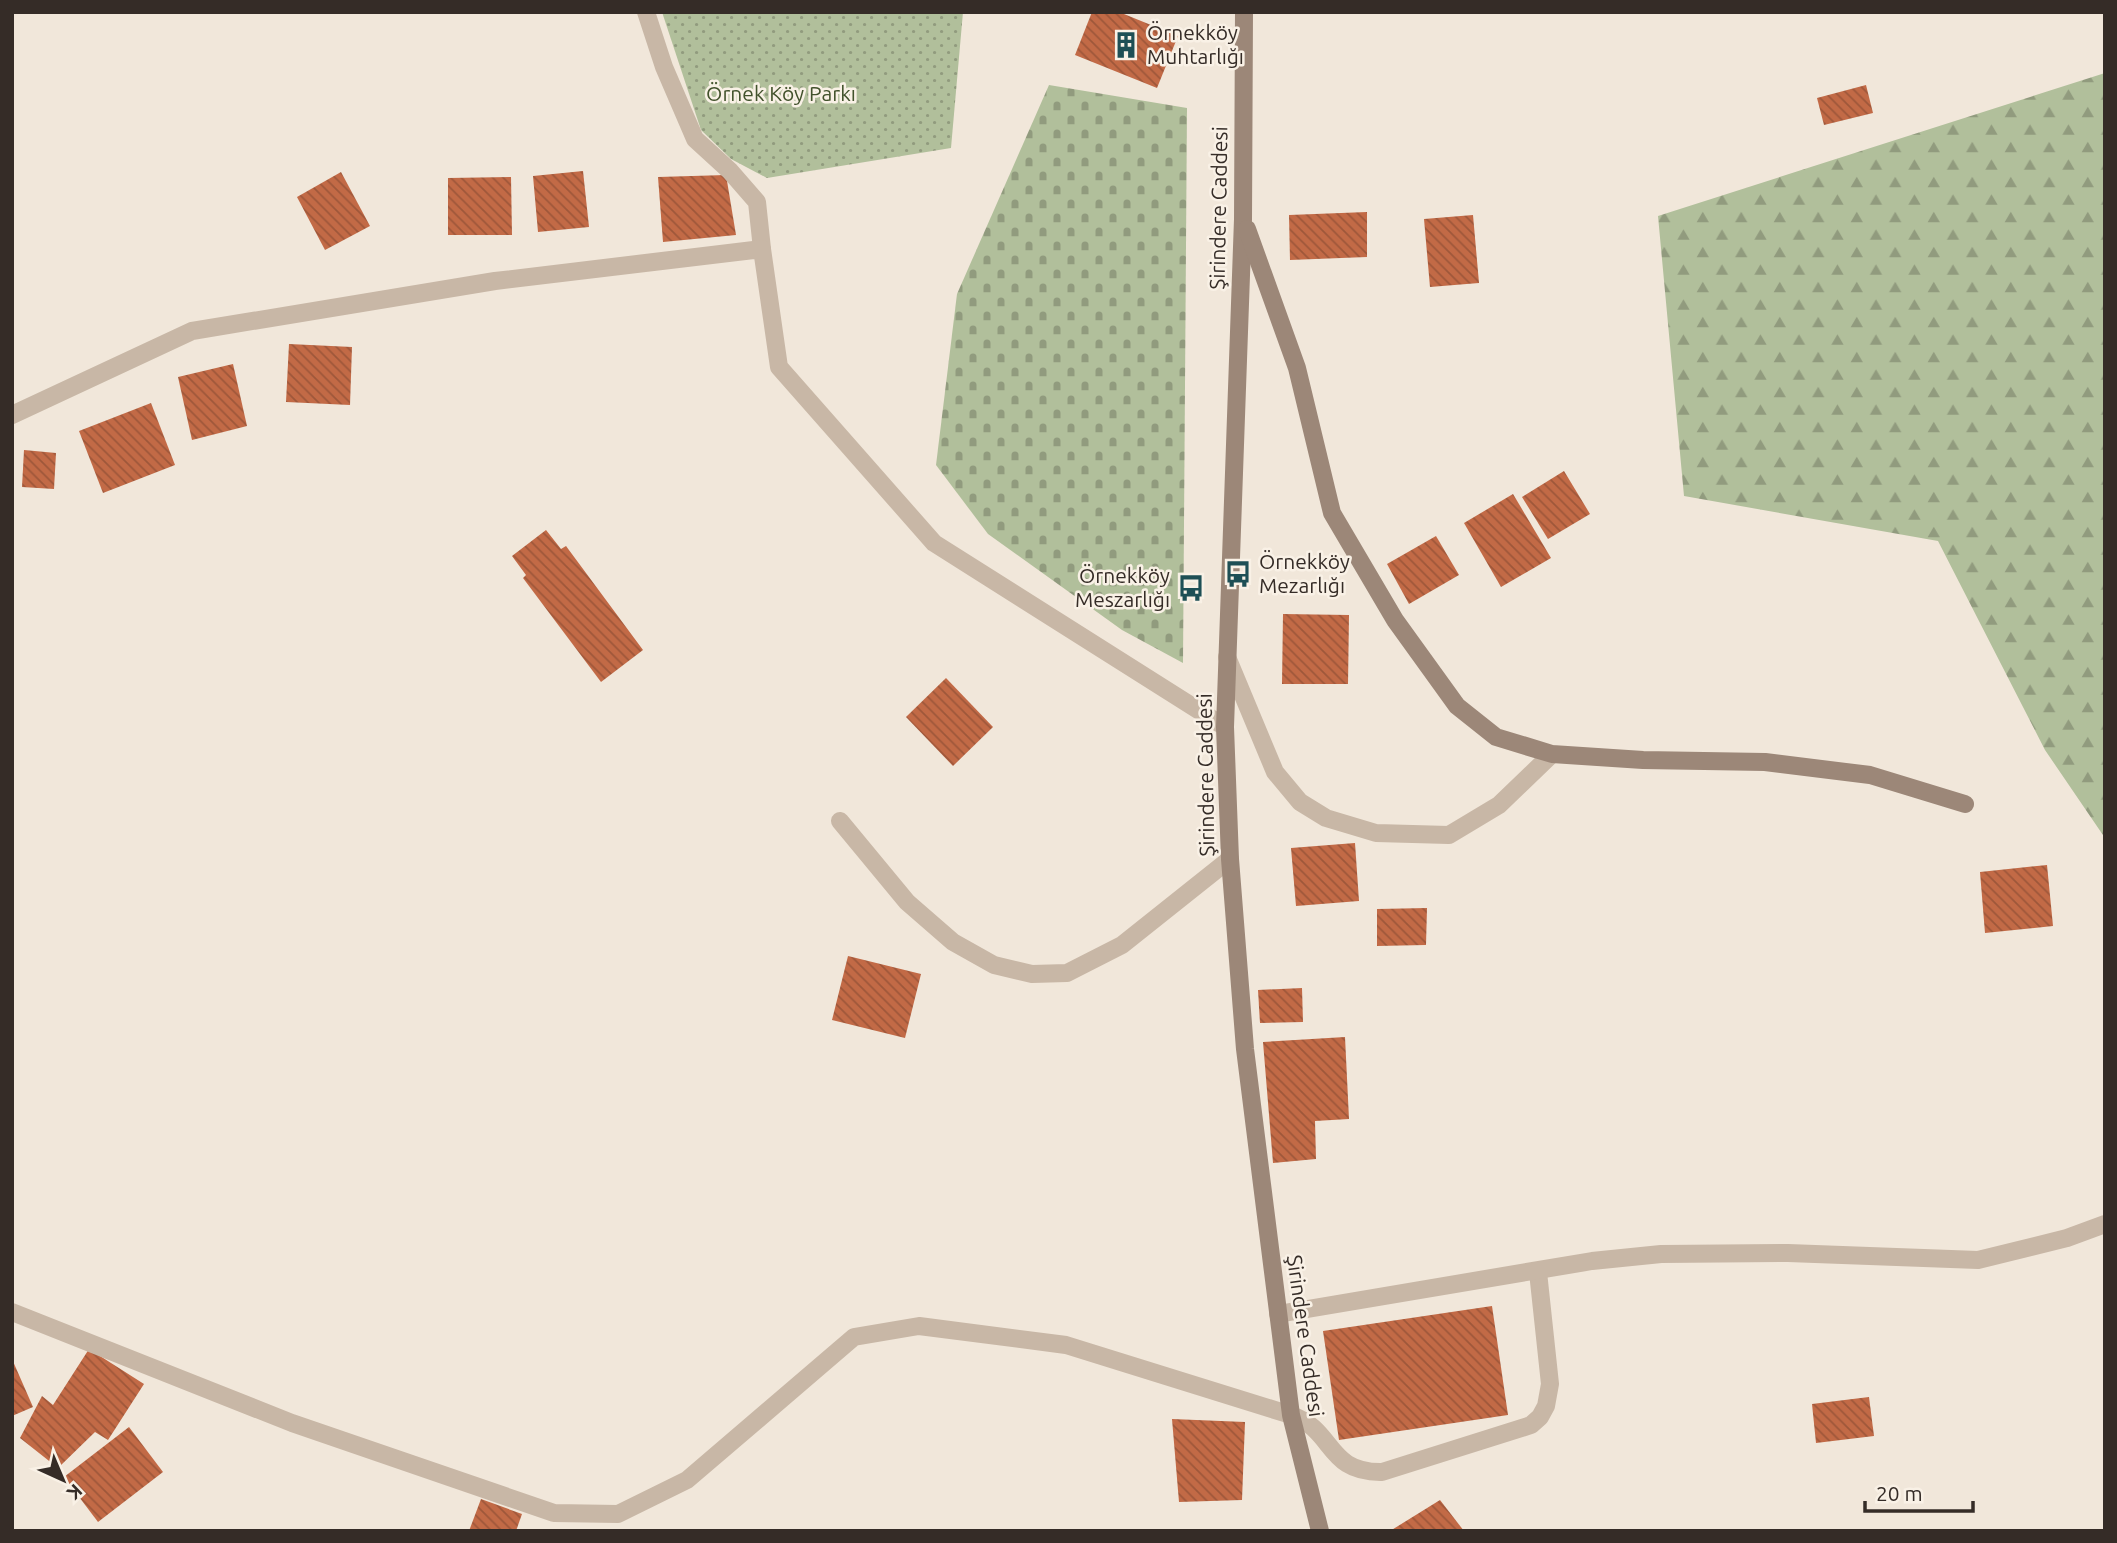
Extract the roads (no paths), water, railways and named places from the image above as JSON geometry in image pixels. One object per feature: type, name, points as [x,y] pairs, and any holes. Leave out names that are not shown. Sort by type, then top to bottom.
[{"type":"street","points":[[646,12],[664,67],[695,139],[730,171],[757,202],[779,367],[934,543],[1225,727]]},
{"type":"street","name":"Şirindere Caddesi","points":[[1244,12],[1243,219],[1225,727],[1230,859],[1245,1049],[1291,1415],[1320,1531]]},
{"type":"street","points":[[1243,219],[1297,368],[1332,513],[1395,620],[1457,706],[1496,737],[1552,754],[1791,765],[1870,775],[1965,804]]},
{"type":"street","points":[[12,415],[192,331],[495,281],[762,249]]},
{"type":"street","points":[[1227,657],[1275,772],[1300,802],[1326,818],[1376,833],[1448,835],[1499,805],[1552,754]]},
{"type":"street","points":[[840,821],[907,902],[953,942],[994,965],[1032,974],[1067,973],[1122,945],[1230,859]]},
{"type":"street","points":[[1278,1314],[1592,1261],[1689,1253],[1788,1253],[1978,1260],[2067,1238],[2105,1224]]},
{"type":"street","points":[[12,1312],[292,1423],[554,1513],[617,1523],[687,1480],[855,1338],[919,1326],[1066,1345],[1291,1415],[1318,1432],[1346,1465],[1358,1471],[1382,1472],[1531,1425],[1540,1417],[1546,1406],[1550,1384],[1538,1272]]},
{"type":"place","name":"Örnekköy Muhtarlığı","points":[[1126,45]]},
{"type":"place","name":"Örnekköy Mezarlığı","points":[[1238,574]]},
{"type":"place","name":"Örnekköy Meszarlığı","points":[[1191,588]]},
{"type":"park label","name":"Örnek Köy Parkı","points":[[781,94]]}]
